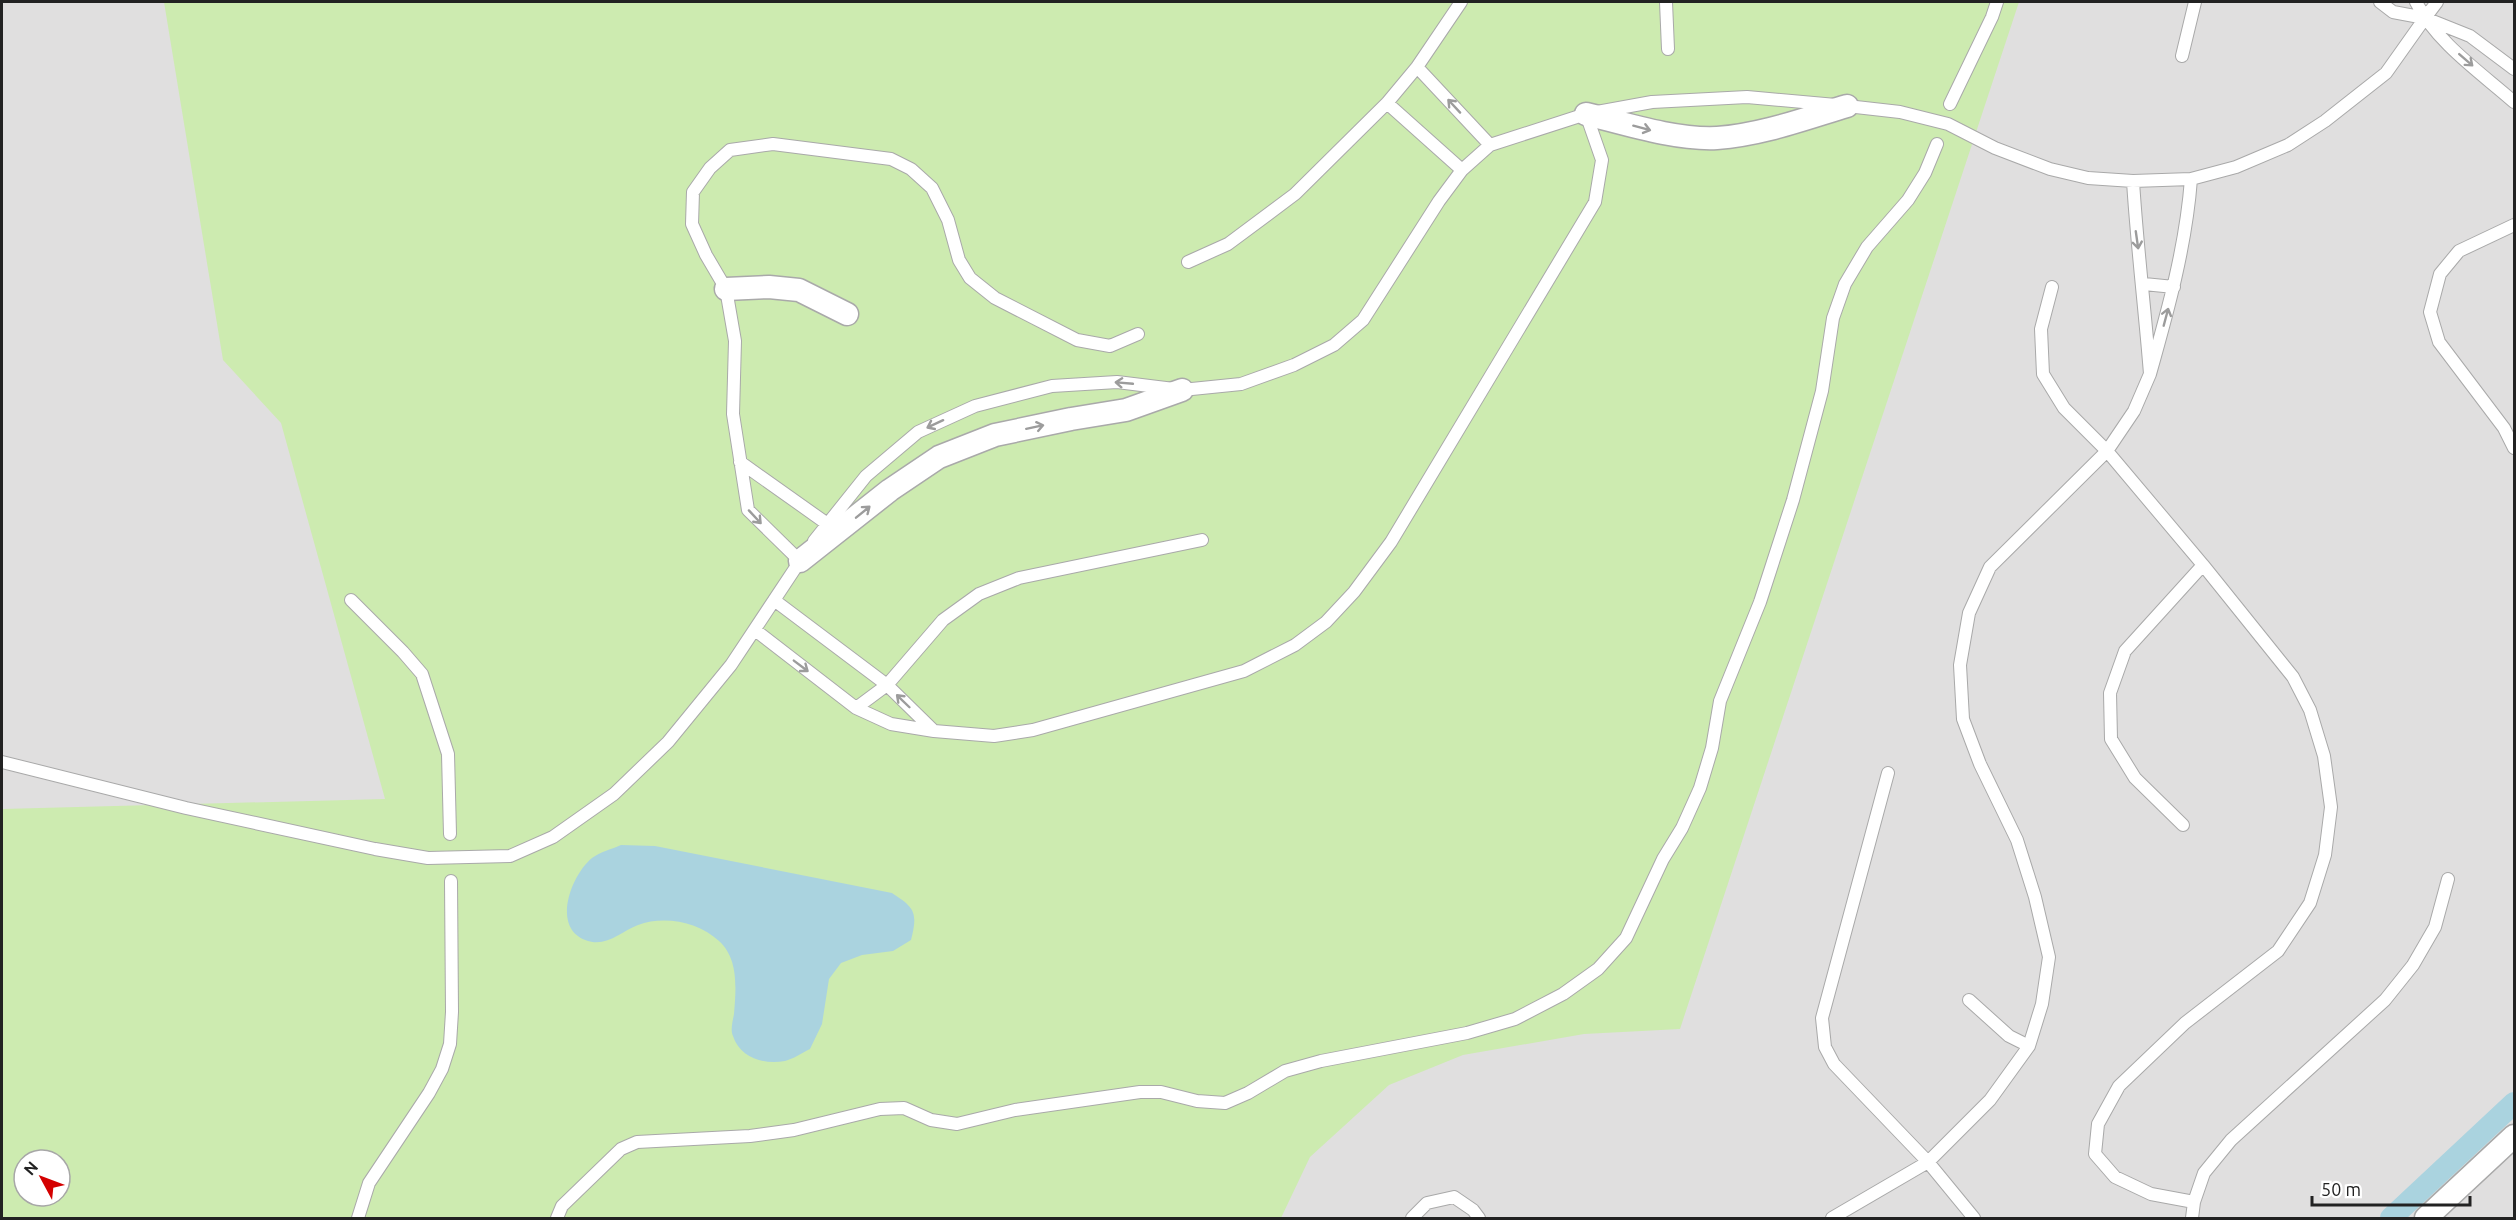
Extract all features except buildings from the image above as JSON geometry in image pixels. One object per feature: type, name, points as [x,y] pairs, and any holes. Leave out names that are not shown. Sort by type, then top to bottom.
[{"type":"street","points":[[1586,114],[1656,132],[1716,138],[1766,130],[1846,106]]},
{"type":"street","points":[[726,289],[769,287],[799,290],[847,314]]},
{"type":"street","points":[[800,561],[890,490],[939,457],[995,435],[1071,419],[1126,411],[1182,390]]},
{"type":"street","points":[[2426,1218],[2514,1136]]},
{"type":"lane","points":[[1188,262],[1228,244],[1295,194],[1387,103],[1417,67],[1461,2]]},
{"type":"lane","points":[[1666,2],[1668,49]]},
{"type":"lane","points":[[1950,104],[1997,2]]},
{"type":"lane","points":[[2182,56],[2195,2]]},
{"type":"lane","points":[[2380,2],[2393,12],[2424,18],[2470,36],[2514,69]]},
{"type":"lane","points":[[2416,2],[2424,18],[2459,54],[2514,102]]},
{"type":"lane","points":[[2424,2],[2424,18]]},
{"type":"lane","points":[[2,762],[186,808],[375,849],[428,858],[510,856],[553,837],[614,794],[668,742],[731,665],[826,523],[866,476],[918,432],[975,406],[1052,386],[1117,382],[1182,390],[1241,384],[1294,365],[1334,345],[1363,320],[1439,201],[1462,170],[1491,145],[1586,114],[1652,102],[1747,97],[1900,112],[1948,124],[1995,148],[2050,169],[2088,178],[2133,181],[2191,179],[2236,167],[2288,145],[2325,122],[2385,73],[2437,2]]},
{"type":"lane","points":[[1417,67],[1491,145]]},
{"type":"lane","points":[[1387,103],[1462,170]]},
{"type":"lane","points":[[754,630],[856,708],[891,724],[934,731],[994,736],[1033,729],[1244,671],[1295,645],[1326,622],[1354,592],[1391,542],[1595,202],[1602,160],[1586,114]]},
{"type":"lane","points":[[800,561],[748,510],[733,414],[735,341],[726,289],[706,255],[692,224],[693,192],[710,168],[730,150],[773,144],[891,159],[911,169],[932,188],[948,220],[959,260],[964,269],[970,278],[995,298],[1077,340],[1110,346],[1138,334]]},
{"type":"lane","points":[[557,1218],[562,1206],[621,1149],[637,1142],[750,1136],[794,1130],[880,1109],[904,1108],[931,1120],[957,1124],[1015,1110],[1140,1092],[1161,1092],[1197,1101],[1225,1103],[1248,1093],[1284,1071],[1321,1061],[1467,1033],[1515,1019],[1563,994],[1598,969],[1626,938],[1700,788],[1712,748],[1720,701],[1761,602],[1793,500],[1822,390],[1833,318],[1845,284],[1867,247],[1908,200],[1925,173],[1937,144]]},
{"type":"lane","points":[[1832,1218],[1928,1162],[1990,1100],[2029,1046],[2042,1004],[2049,957],[2035,897],[2017,840],[1980,765],[1963,719],[1960,665],[1969,613],[1990,567],[2107,451],[2134,411],[2150,374],[2174,286],[2188,219],[2191,179]]},
{"type":"lane","points":[[2133,181],[2144,284],[2150,374]]},
{"type":"lane","points":[[2514,225],[2459,251],[2440,274],[2430,312],[2439,342],[2504,428],[2514,448]]},
{"type":"lane","points":[[2144,284],[2174,286]]},
{"type":"lane","points":[[2052,286],[2041,329],[2043,374],[2064,408],[2107,451],[2293,677],[2310,710],[2324,756],[2331,807],[2325,855],[2310,903],[2278,951],[2186,1023],[2119,1086],[2098,1124],[2095,1154],[2115,1177],[2151,1194],[2194,1202]]},
{"type":"lane","points":[[740,462],[826,523]]},
{"type":"lane","points":[[856,708],[887,685],[943,620],[979,594],[1018,578],[1202,540]]},
{"type":"lane","points":[[2183,825],[2135,778],[2111,739],[2110,693],[2125,651],[2203,565]]},
{"type":"lane","points":[[351,600],[422,674],[448,754],[450,834]]},
{"type":"lane","points":[[774,600],[887,685],[934,731]]},
{"type":"lane","points":[[1888,773],[1822,1018],[1825,1047],[1834,1064],[1928,1162],[1974,1218]]},
{"type":"lane","points":[[2192,1218],[2194,1202],[2204,1173],[2230,1140],[2385,1000],[2413,965],[2435,927],[2448,879]]},
{"type":"lane","points":[[358,1218],[369,1183],[429,1093],[442,1069],[450,1044],[452,1012],[451,881]]},
{"type":"lane","points":[[1970,1000],[2009,1036],[2029,1046]]},
{"type":"lane","points":[[1412,1218],[1427,1203],[1454,1197],[1473,1210],[1479,1218]]},
{"type":"shaded area","points":[[2,2],[2514,2],[2514,1218],[2,1218]]},
{"type":"green space","points":[[164,2],[2019,2],[1680,1029],[1584,1034],[1463,1055],[1389,1085],[1310,1157],[1281,1218],[2,1218],[2,809],[385,799],[281,423],[223,360]]},
{"type":"water","points":[[621,845],[655,846],[892,893],[906,903],[913,912],[911,940],[893,951],[862,955],[841,963],[829,979],[822,1024],[810,1049],[785,1061],[761,1061],[741,1050],[732,1034],[735,995],[733,965],[725,948],[711,934],[681,922],[659,921],[638,925],[608,940],[595,942],[576,935],[570,926],[567,914],[568,902],[577,877],[592,858]]},
{"type":"waterway","points":[[2391,1218],[2514,1103]]}]
